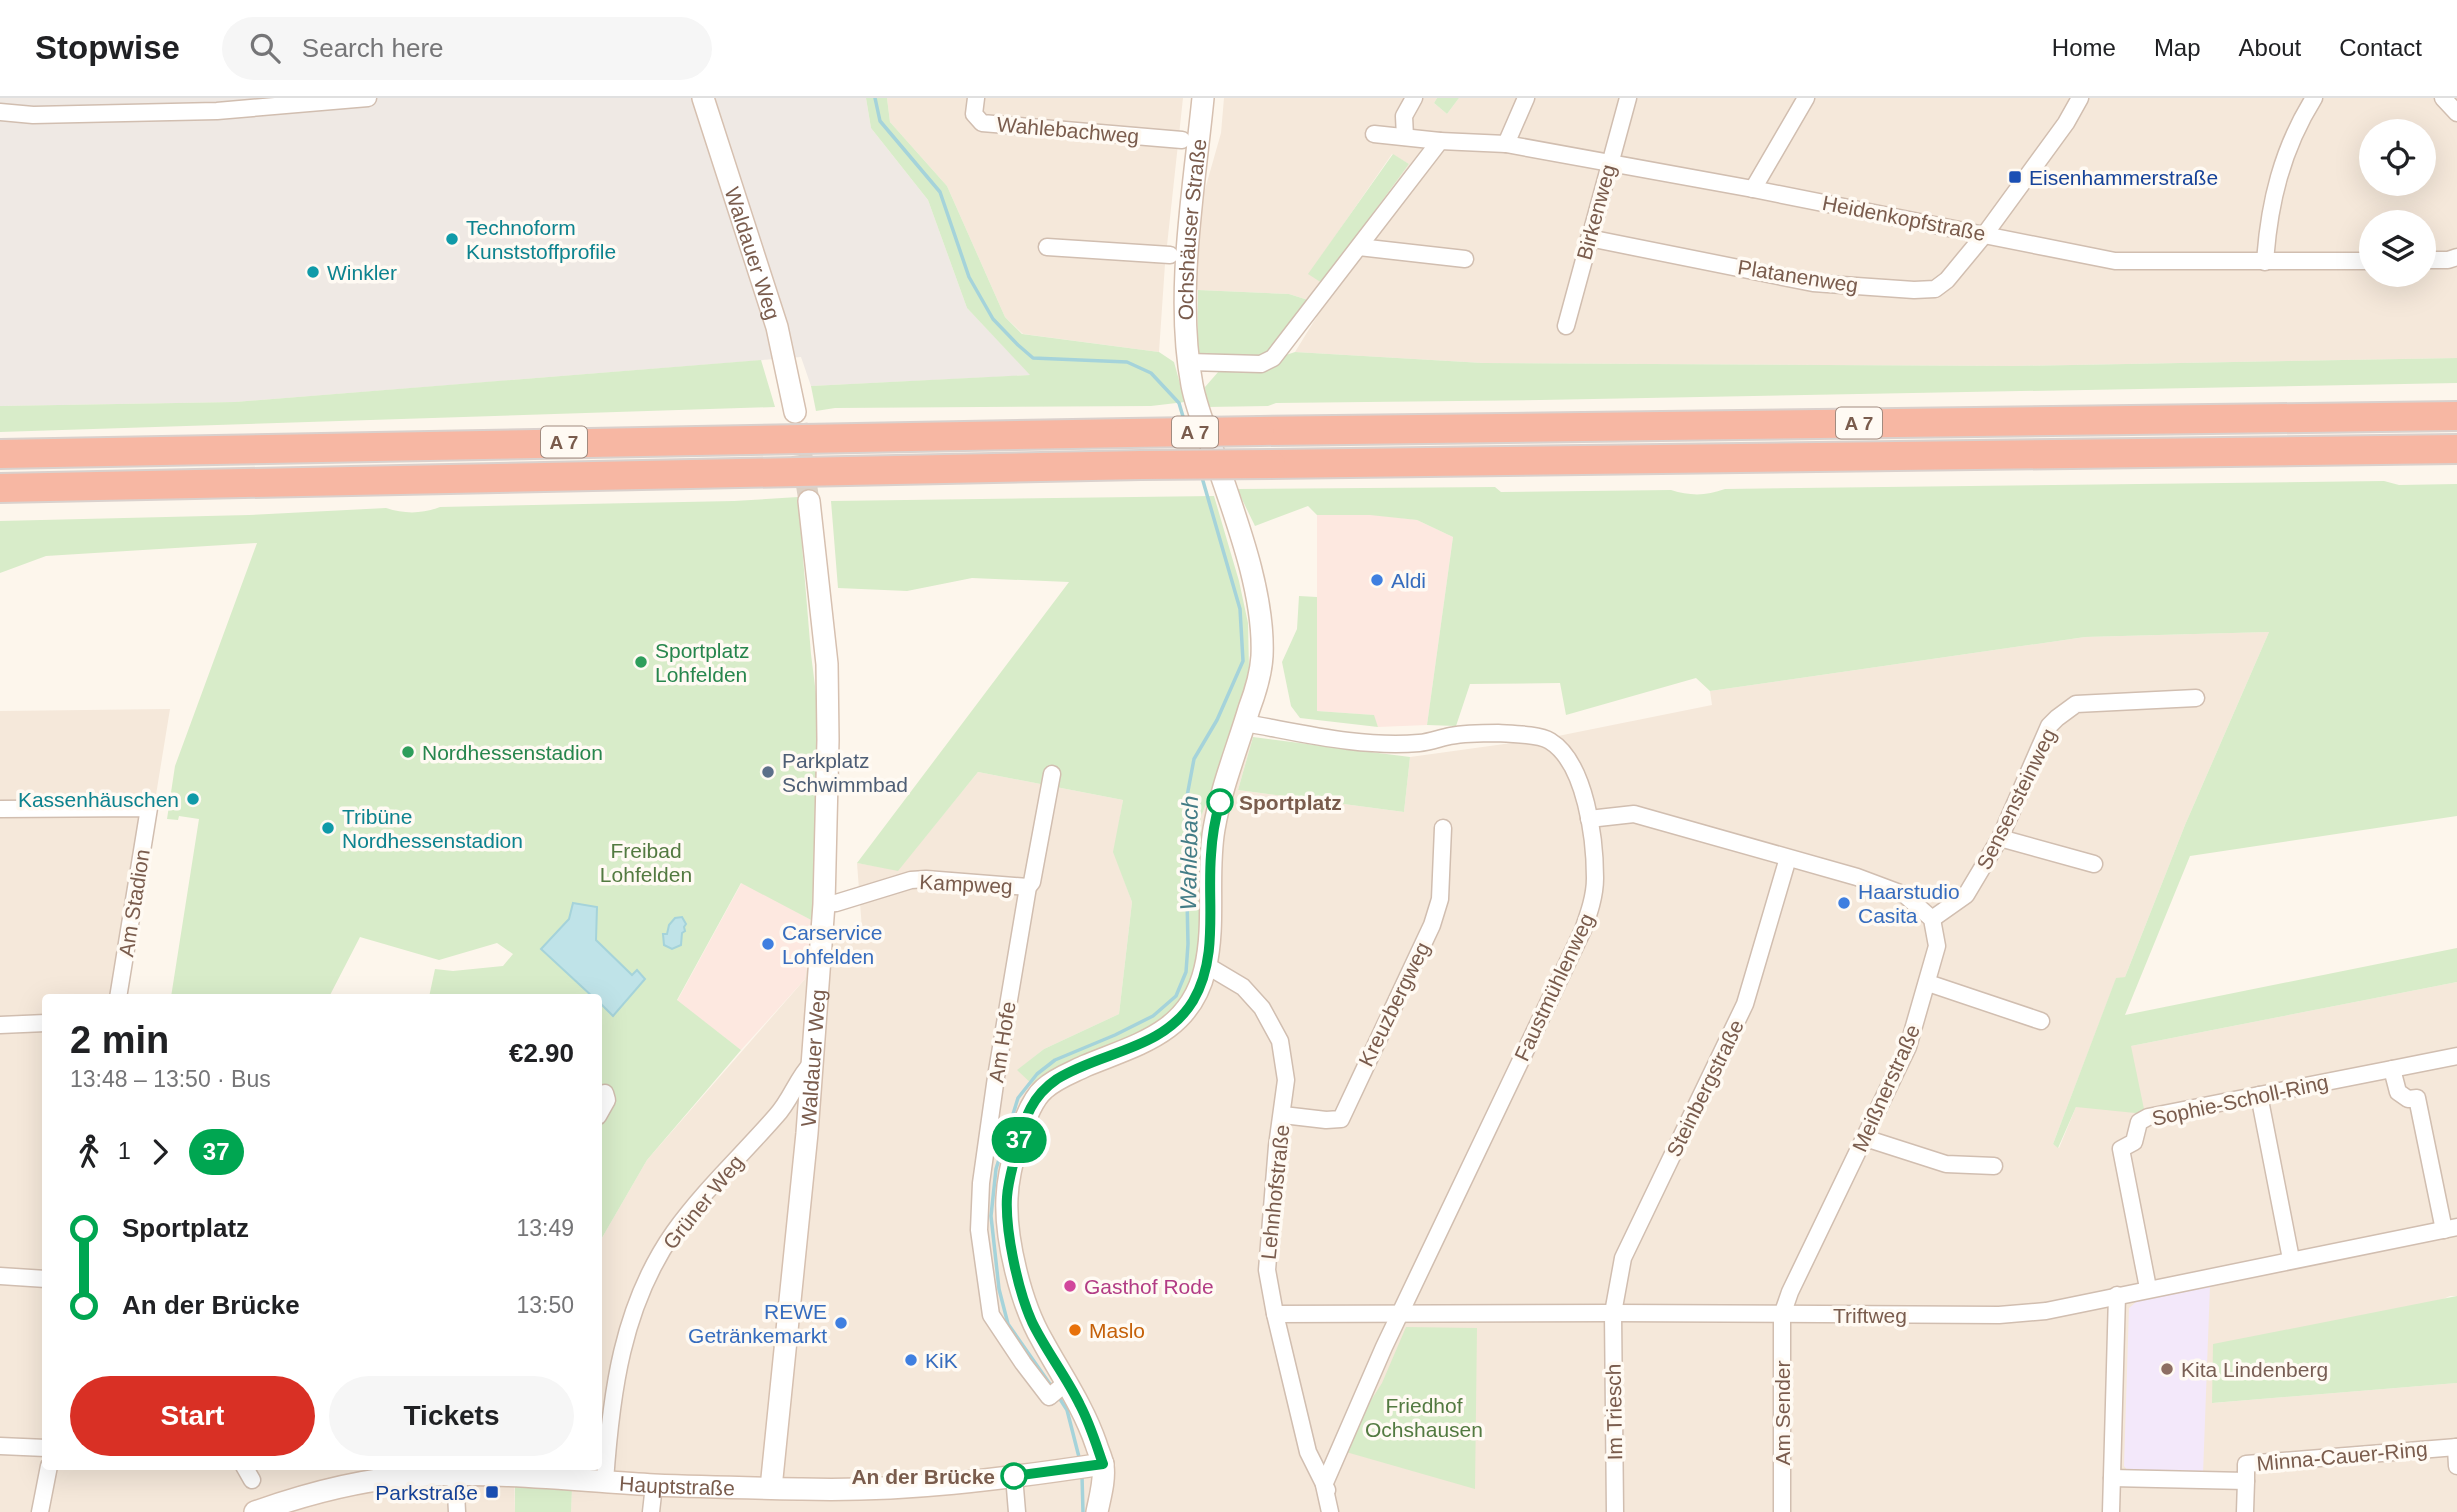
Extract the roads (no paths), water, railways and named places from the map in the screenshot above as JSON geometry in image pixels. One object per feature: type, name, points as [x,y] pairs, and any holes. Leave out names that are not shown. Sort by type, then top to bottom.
[{"type":"highway","name":"A 7","points":[[0,454],[1129,433],[2457,416]]},
{"type":"highway","name":"A 7","points":[[0,488],[1141,465],[2457,449]]},
{"type":"main road","name":"Waldauer Weg","points":[[703,98],[777,327],[796,412]]},
{"type":"main road","name":"Ochshäuser Straße","points":[[1088,1466],[1090,1427],[1060,1388],[1027,1310],[1018,1279],[1007,1198],[1009,1181],[1027,1114],[1034,1099],[1046,1087],[1062,1077],[1139,1045],[1170,1027],[1183,1016],[1194,999],[1206,965],[1210,940],[1210,856],[1213,831],[1262,658],[1252,576],[1236,518],[1197,405],[1189,362],[1185,299],[1203,98]]},
{"type":"main road","name":"Waldauer Weg","points":[[771,1488],[812,1063],[824,904],[827,664],[809,501]]},
{"type":"main road","name":"Hauptstraße","points":[[264,1510],[360,1483],[412,1476],[500,1471],[654,1485],[899,1488],[1088,1466]]},
{"type":"main road","points":[[1088,1466],[1097,1512]]},
{"type":"street","points":[[0,113],[33,115],[368,98]]},
{"type":"street","name":"Wahlebachweg","points":[[976,98],[974,114],[982,123],[1182,140]]},
{"type":"street","points":[[1405,137],[1404,116],[1414,98]]},
{"type":"street","points":[[1506,144],[1526,98]]},
{"type":"street","name":"Birkenweg","points":[[1566,326],[1628,98]]},
{"type":"street","points":[[1754,189],[1806,98]]},
{"type":"street","points":[[1985,234],[2066,123],[2080,98]]},
{"type":"street","points":[[2265,262],[2267,222],[2276,184],[2296,126],[2314,98]]},
{"type":"street","points":[[2442,98],[2457,113]]},
{"type":"street","name":"Heidenkopfstraße","points":[[1374,134],[1506,144],[1754,189],[2115,261],[2359,261]]},
{"type":"street","points":[[1189,362],[1261,365],[1273,358],[1440,141]]},
{"type":"street","name":"Platanenweg","points":[[1589,238],[1813,283],[1914,290],[1935,289],[1947,280],[1985,234]]},
{"type":"street","points":[[1047,247],[1170,255]]},
{"type":"street","points":[[1359,247],[1465,259]]},
{"type":"street","points":[[2436,260],[2457,257]]},
{"type":"street","name":"Sensensteinweg","points":[[1932,919],[1966,895],[2000,838],[2049,726],[2057,718],[2076,704],[2196,698]]},
{"type":"street","name":"Faustmühlenweg","points":[[1245,723],[1367,743],[1421,743],[1473,733],[1514,734],[1549,740],[1568,757],[1589,819],[1595,880],[1591,908],[1583,930],[1399,1314],[1324,1485]]},
{"type":"street","name":"Am Hofe","points":[[1052,774],[1032,882],[1028,887],[996,1077],[981,1183],[979,1230],[991,1315],[1049,1397],[1060,1388]]},
{"type":"street","name":"Am Stadion","points":[[0,809],[149,808],[119,994]]},
{"type":"street","points":[[1589,819],[1634,814],[1857,877],[1905,895],[1932,919]]},
{"type":"street","name":"Kreuzbergweg","points":[[1283,1115],[1341,1119],[1432,925],[1440,899],[1443,828]]},
{"type":"street","points":[[2000,838],[2094,864]]},
{"type":"street","name":"Steinbergstraße","points":[[1613,1313],[1623,1258],[1745,1004],[1788,858]]},
{"type":"street","name":"Kampweg","points":[[824,904],[919,879],[1028,887]]},
{"type":"street","name":"Meißnerstraße","points":[[1782,1315],[1790,1292],[1908,1047],[1937,946],[1932,919]]},
{"type":"street","name":"Lehnhofstraße","points":[[1206,965],[1243,987],[1262,1008],[1280,1041],[1286,1080],[1277,1146],[1267,1270],[1308,1452],[1324,1485]]},
{"type":"street","points":[[1928,983],[2040,1021]]},
{"type":"street","points":[[0,1025],[42,1023]]},
{"type":"street","name":"Sophie-Scholl-Ring","points":[[2148,1288],[2121,1149],[2134,1142],[2137,1127],[2143,1119],[2457,1056]]},
{"type":"street","name":"Grüner Weg","points":[[605,1481],[616,1371],[644,1285],[673,1233],[719,1177],[778,1115],[803,1072],[812,1063]]},
{"type":"street","points":[[2392,1069],[2398,1092],[2404,1097],[2417,1098],[2451,1228]]},
{"type":"street","points":[[602,1109],[607,1100],[605,1093]]},
{"type":"street","points":[[2259,1095],[2291,1259]]},
{"type":"street","points":[[1865,1138],[1946,1164],[1994,1166]]},
{"type":"street","name":"Triftweg","points":[[1275,1314],[1999,1315],[2046,1311],[2451,1228]]},
{"type":"street","points":[[0,1276],[42,1279]]},
{"type":"street","points":[[2111,1512],[2117,1295]]},
{"type":"street","name":"Im Triesch","points":[[1613,1313],[1615,1512]]},
{"type":"street","name":"Am Sender","points":[[1782,1315],[1782,1512]]},
{"type":"street","points":[[0,1446],[42,1448]]},
{"type":"street","name":"Minna-Cauer-Ring","points":[[2245,1512],[2246,1464],[2456,1447],[2457,1466]]},
{"type":"street","points":[[40,1512],[48,1470]]},
{"type":"street","points":[[454,1474],[457,1512]]},
{"type":"street","points":[[1014,1476],[1017,1512]]},
{"type":"street","name":"Minna-Cauer-Ring","points":[[2112,1478],[2246,1481]]},
{"type":"street","points":[[651,1512],[654,1485]]},
{"type":"street","points":[[1324,1485],[1330,1512]]},
{"type":"street","points":[[1324,1485],[1340,1512]]},
{"type":"water","points":[[573,903],[597,907],[596,940],[632,975],[637,970],[645,979],[613,1016],[602,1005],[602,994],[590,994],[541,949],[569,919]]},
{"type":"water","points":[[682,917],[686,924],[681,945],[672,949],[664,945],[663,934],[667,934],[669,925],[675,918]]},
{"type":"waterway","name":"Wahlebach","points":[[875,98],[880,121],[940,192],[969,277],[993,319],[1033,358],[1127,362],[1151,373],[1179,403],[1184,420]]},
{"type":"waterway","name":"Wahlebach","points":[[1052,1387],[1008,1324],[999,1289],[991,1216],[996,1169],[1018,1098],[1037,1074],[1055,1060],[1153,1016],[1176,996],[1186,972],[1188,944],[1185,807],[1194,759],[1217,720],[1243,661],[1240,609],[1201,474]]},
{"type":"waterway","name":"Wahlebach","points":[[1058,1396],[1067,1410],[1080,1461]]},
{"type":"waterway","name":"Wahlebach","points":[[1082,1476],[1083,1512]]},
{"type":"tunnel","points":[[797,424],[809,501]]},
{"type":"place","name":"Eisenhammerstraße","points":[[2015,177]]},
{"type":"place","name":"Technoform Kunststoffprofile","points":[[452,239]]},
{"type":"place","name":"Winkler","points":[[313,272]]},
{"type":"place","name":"Aldi","points":[[1377,580]]},
{"type":"place","name":"Sportplatz Lohfelden","points":[[641,662]]},
{"type":"place","name":"Nordhessenstadion","points":[[408,752]]},
{"type":"place","name":"Parkplatz Schwimmbad","points":[[768,772]]},
{"type":"place","name":"Kassenhäuschen","points":[[193,799]]},
{"type":"place","name":"Sportplatz","points":[[1220,802]]},
{"type":"place","name":"Tribüne Nordhessenstadion","points":[[328,828]]},
{"type":"place","name":"Haarstudio Casita","points":[[1844,903]]},
{"type":"place","name":"Carservice Lohfelden","points":[[768,944]]},
{"type":"place","name":"Gasthof Rode","points":[[1070,1286]]},
{"type":"place","name":"REWE Getränkemarkt","points":[[841,1323]]},
{"type":"place","name":"Maslo","points":[[1075,1330]]},
{"type":"place","name":"KiK","points":[[911,1360]]},
{"type":"place","name":"Kita Lindenberg","points":[[2167,1369]]},
{"type":"place","name":"An der Brücke","points":[[1014,1476]]},
{"type":"place","name":"Parkstraße","points":[[492,1492]]},
{"type":"park label","name":"Freibad Lohfelden","points":[[646,862]]},
{"type":"park label","name":"Friedhof Ochshausen","points":[[1424,1417]]}]
